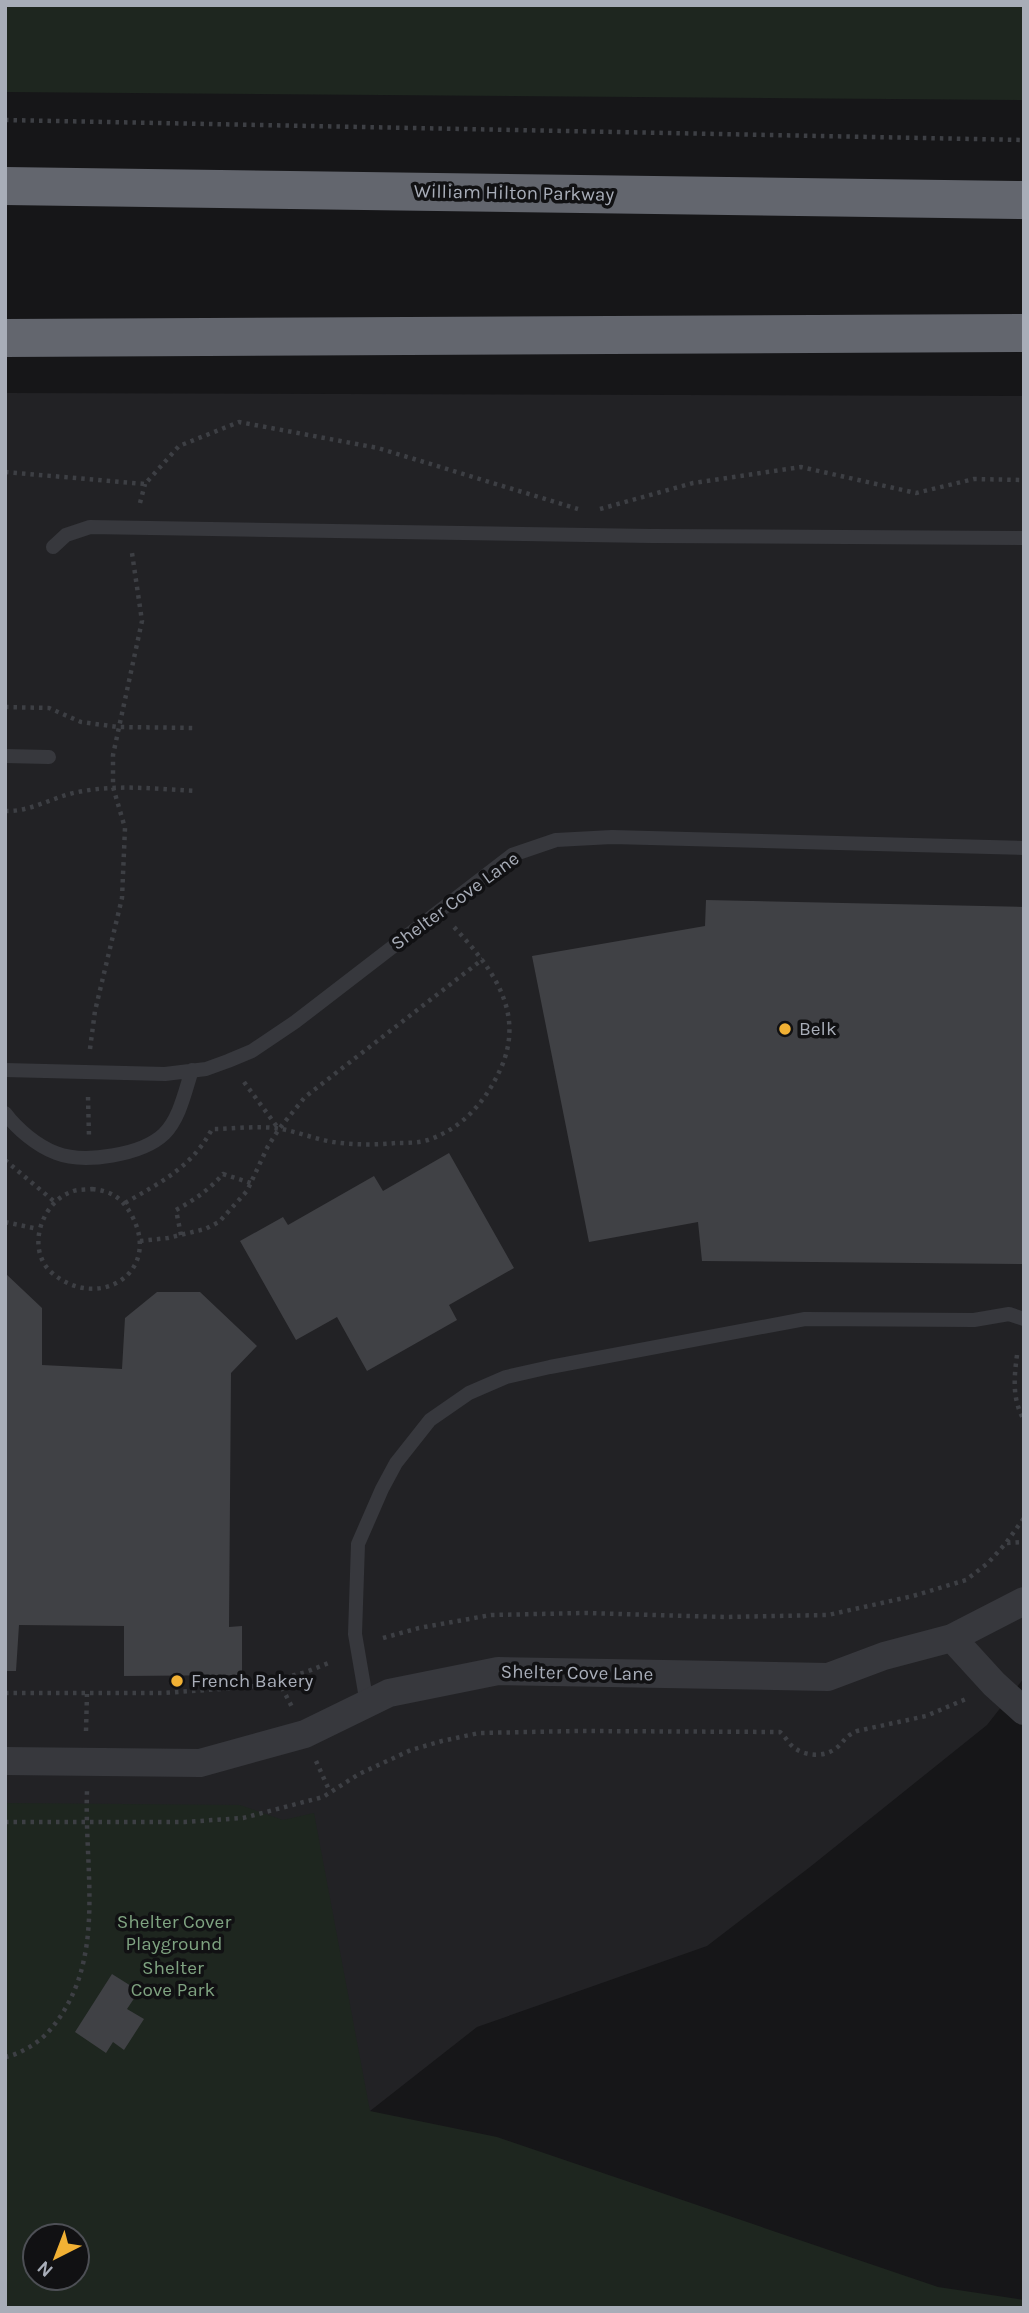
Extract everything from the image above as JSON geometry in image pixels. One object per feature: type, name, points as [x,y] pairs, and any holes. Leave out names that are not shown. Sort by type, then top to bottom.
[{"type":"highway","name":"William Hilton Parkway","points":[[5,186],[1024,200]]},
{"type":"highway","points":[[5,338],[1024,333]]},
{"type":"street","name":"Shelter Cove Lane","points":[[5,1761],[200,1763],[305,1734],[389,1693],[498,1671],[828,1677],[884,1656],[953,1638],[1024,1601]]},
{"type":"street","points":[[953,1638],[994,1684],[1024,1711]]},
{"type":"lane","points":[[53,547],[66,536],[90,527],[664,536],[1024,538]]},
{"type":"lane","points":[[5,756],[49,757]]},
{"type":"lane","name":"Shelter Cove Lane","points":[[5,1070],[165,1074],[206,1069],[252,1051],[295,1022],[512,855],[556,840],[612,837],[1024,848]]},
{"type":"lane","points":[[5,1113],[15,1125],[56,1153],[84,1158],[117,1155],[135,1150],[162,1135],[175,1120],[192,1070]]},
{"type":"lane","points":[[367,1704],[355,1634],[358,1545],[396,1463],[430,1420],[468,1393],[506,1377],[550,1367],[805,1319],[974,1320],[1009,1314],[1024,1319]]},
{"type":"path","points":[[5,120],[1024,140]]},
{"type":"path","points":[[90,1050],[95,1011],[122,898],[125,828],[113,787],[113,755],[142,621],[131,542],[133,527],[145,484],[179,446],[239,422],[378,448],[590,512],[693,483],[801,467],[916,493],[974,479],[1024,480]]},
{"type":"path","points":[[5,472],[145,484]]},
{"type":"path","points":[[5,707],[50,708],[81,722],[118,727],[197,728]]},
{"type":"path","points":[[5,811],[20,811],[75,792],[113,787],[196,791]]},
{"type":"path","points":[[125,1203],[163,1181],[191,1160],[212,1129],[279,1129],[333,1142],[376,1145],[426,1141],[456,1126],[480,1105],[508,1053],[510,1025],[503,995],[483,959],[440,911]]},
{"type":"path","points":[[140,1241],[181,1235],[219,1222],[235,1207],[251,1184],[268,1146],[305,1097],[483,959]]},
{"type":"path","points":[[228,1061],[279,1129]]},
{"type":"path","points":[[5,1160],[56,1203]]},
{"type":"path","points":[[181,1235],[176,1210],[204,1194],[223,1174],[251,1184]]},
{"type":"path","points":[[92,1189],[113,1193],[125,1203],[137,1225],[140,1241],[138,1259],[127,1278],[106,1287],[88,1289],[59,1279],[44,1265],[40,1255],[38,1229],[60,1198],[73,1191],[92,1189]]},
{"type":"path","points":[[5,1222],[38,1229]]},
{"type":"path","points":[[1017,1355],[1014,1388],[1016,1406],[1024,1420]]},
{"type":"path","points":[[383,1638],[419,1628],[491,1615],[828,1615],[913,1596],[966,1580],[1006,1544],[1024,1518]]},
{"type":"path","points":[[1006,1544],[1024,1542]]},
{"type":"path","points":[[5,1693],[87,1694],[250,1687],[331,1661]]},
{"type":"path","points":[[278,1680],[296,1715]]},
{"type":"path","points":[[86,1738],[87,1694]]},
{"type":"path","points":[[5,1822],[185,1822],[243,1818],[323,1797],[359,1774],[411,1750],[479,1734],[579,1731],[780,1732],[794,1748],[817,1755],[838,1747],[846,1735],[926,1716],[966,1699]]},
{"type":"path","points":[[313,1756],[330,1792]]},
{"type":"path","points":[[5,2057],[12,2056],[43,2038],[66,2012],[81,1978],[87,1946],[89,1899],[87,1787]]},
{"type":"shaded area","points":[[5,393],[1024,396],[1024,1678],[987,1725],[707,1946],[477,2027],[370,2111],[5,2145]]},
{"type":"green space","points":[[5,5],[1024,5],[1024,100],[5,92]]},
{"type":"green space","points":[[5,1803],[240,1805],[283,1820],[314,1813],[370,2111],[497,2137],[938,2287],[1024,2300],[1024,2308],[5,2308]]},
{"type":"building","name":"Belk","points":[[706,900],[1024,907],[1024,1264],[702,1261],[698,1222],[589,1242],[532,956],[705,926]]},
{"type":"building","points":[[449,1153],[514,1268],[449,1305],[457,1320],[367,1371],[337,1317],[296,1340],[240,1241],[283,1217],[288,1225],[374,1176],[383,1191]]},
{"type":"building","points":[[5,1273],[42,1308],[42,1365],[122,1369],[125,1318],[157,1292],[200,1292],[257,1346],[231,1373],[229,1627],[242,1626],[242,1675],[124,1676],[124,1626],[19,1625],[16,1671],[5,1671]]},
{"type":"building","points":[[112,1974],[139,1991],[127,2009],[144,2019],[124,2050],[113,2042],[106,2053],[75,2032]]},
{"type":"place","name":"Belk","points":[[785,1029]]},
{"type":"place","name":"French Bakery","points":[[177,1681]]},
{"type":"park label","name":"Shelter Cover Playground","points":[[174,1933]]},
{"type":"park label","name":"Shelter Cove Park","points":[[173,1979]]}]
